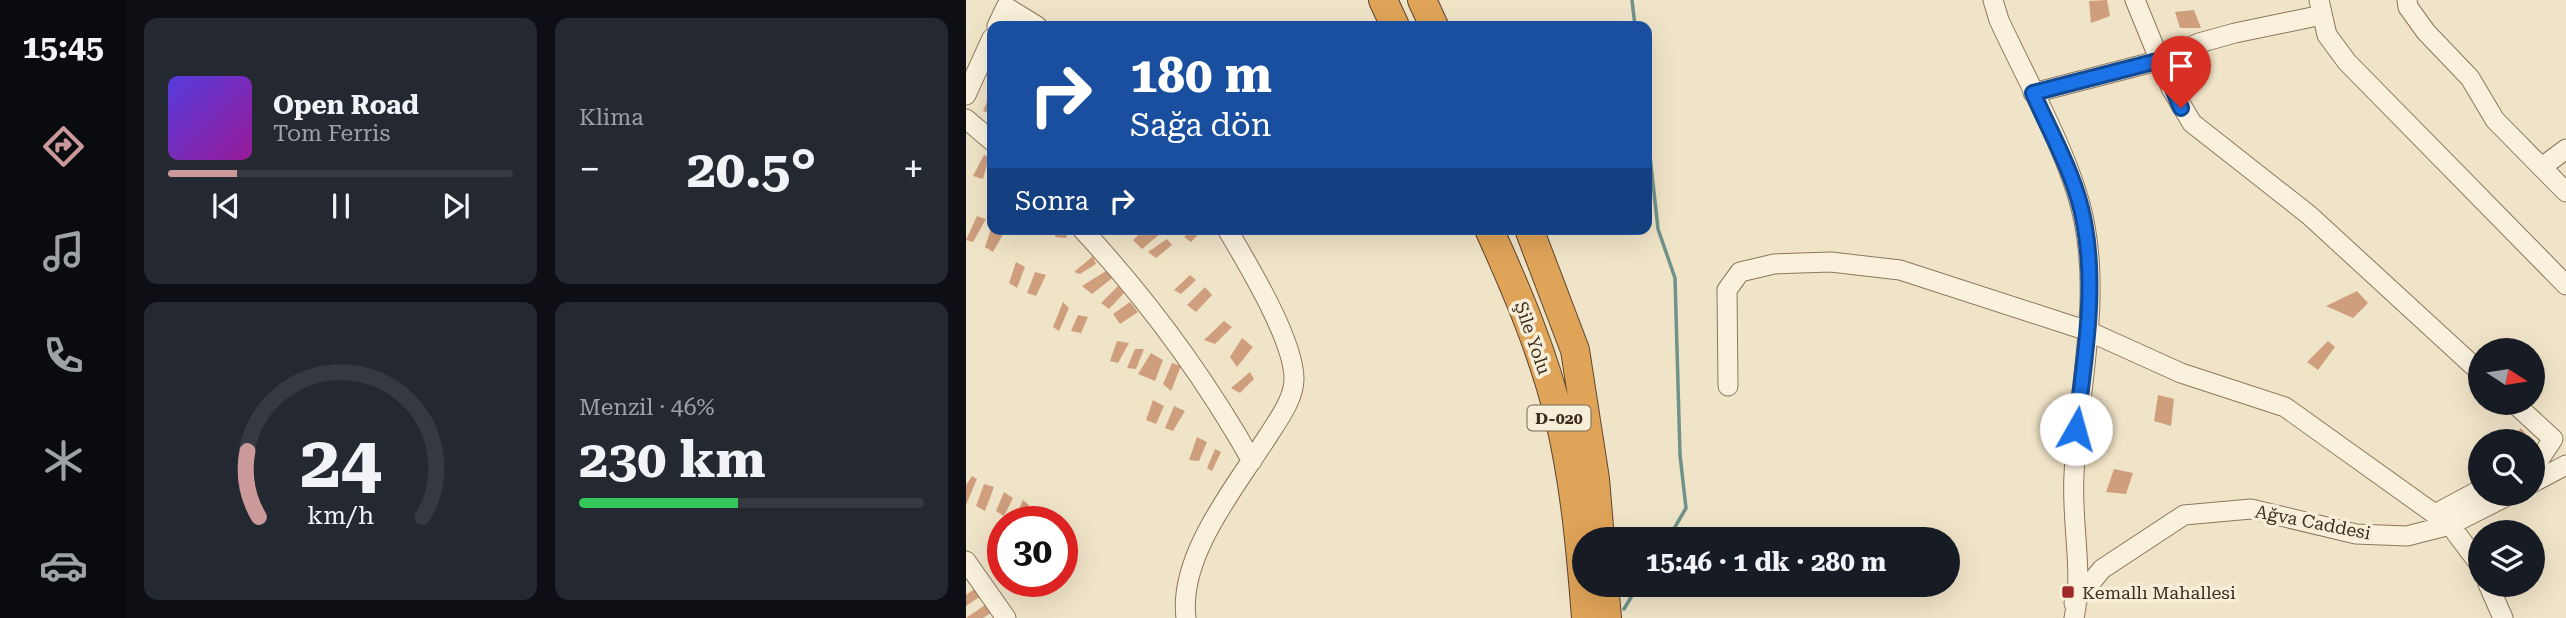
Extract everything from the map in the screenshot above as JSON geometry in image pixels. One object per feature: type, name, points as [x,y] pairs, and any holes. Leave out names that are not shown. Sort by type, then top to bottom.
[{"type":"highway","points":[[1383,0],[1393,21]]},
{"type":"highway","points":[[1422,0],[1432,21]]},
{"type":"highway","name":"Şile Yolu","points":[[1492,235],[1532,330],[1559,418],[1580,542],[1586,618]]},
{"type":"highway","name":"Şile Yolu","points":[[1531,235],[1575,350],[1595,479],[1599,527]]},
{"type":"highway","points":[[1605,597],[1607,618]]},
{"type":"street","points":[[1993,0],[1999,20],[2061,155],[2084,220],[2091,285],[2076,429],[2073,491],[2078,598],[2074,618]]},
{"type":"street","points":[[2135,0],[2171,88],[2192,123],[2309,215],[2468,361]]},
{"type":"street","points":[[2407,0],[2408,7],[2426,32],[2470,78],[2495,120],[2566,192]]},
{"type":"street","points":[[1000,21],[1006,7],[1029,21]]},
{"type":"street","points":[[2033,93],[2161,60],[2199,43],[2320,7],[2327,35],[2347,62],[2566,285]]},
{"type":"street","points":[[966,94],[987,48]]},
{"type":"street","points":[[966,119],[987,137]]},
{"type":"street","points":[[2542,167],[2566,149]]},
{"type":"street","points":[[1087,235],[1168,332],[1226,414],[1252,461]]},
{"type":"street","points":[[1186,618],[1191,569],[1206,534],[1286,408],[1294,381],[1291,357],[1251,269],[1231,235]]},
{"type":"street","points":[[1727,386],[1727,290],[1740,272],[1774,264],[1831,261],[1900,271],[2088,331],[2181,373],[2285,407],[2443,520],[2468,550]]},
{"type":"street","points":[[2527,415],[2542,429]]},
{"type":"street","points":[[2545,432],[2553,439],[2545,448]]},
{"type":"street","points":[[2545,476],[2566,465]]},
{"type":"street","points":[[2443,520],[2468,500]]},
{"type":"street","name":"Ağva Caddesi","points":[[2062,618],[2102,569],[2184,515],[2251,509],[2369,534],[2407,536],[2480,506]]},
{"type":"street","points":[[966,561],[1006,618]]},
{"type":"street","points":[[2494,597],[2503,618]]},
{"type":"building","points":[[2107,0],[2110,16],[2091,23],[2089,1]]},
{"type":"building","points":[[2194,10],[2201,28],[2180,28],[2175,12]]},
{"type":"building","points":[[984,155],[987,156],[983,179],[973,176]]},
{"type":"building","points":[[977,216],[986,219],[973,242],[966,240]]},
{"type":"building","points":[[989,235],[1003,235],[993,252],[985,247]]},
{"type":"building","points":[[1138,235],[1159,235],[1142,249],[1133,240]]},
{"type":"building","points":[[1186,235],[1197,235],[1191,242],[1184,237]]},
{"type":"building","points":[[1167,239],[1172,245],[1156,258],[1148,252]]},
{"type":"building","points":[[1093,256],[1096,264],[1080,274],[1074,272]]},
{"type":"building","points":[[1016,262],[1025,267],[1017,288],[1009,283]]},
{"type":"building","points":[[1106,271],[1115,276],[1092,294],[1082,286]]},
{"type":"building","points":[[1035,272],[1046,275],[1036,296],[1027,293]]},
{"type":"building","points":[[1190,275],[1196,280],[1181,294],[1174,290]]},
{"type":"building","points":[[1118,286],[1124,293],[1109,309],[1101,303]]},
{"type":"building","points":[[1205,287],[1212,295],[1196,312],[1187,305]]},
{"type":"building","points":[[2357,291],[2368,303],[2353,318],[2326,306]]},
{"type":"building","points":[[1063,302],[1069,308],[1059,331],[1053,327]]},
{"type":"building","points":[[1130,302],[1138,312],[1120,324],[1113,314]]},
{"type":"building","points":[[1078,315],[1088,317],[1081,333],[1071,331]]},
{"type":"building","points":[[1224,321],[1232,327],[1215,344],[1204,340]]},
{"type":"building","points":[[1242,338],[1253,347],[1237,367],[1230,357]]},
{"type":"building","points":[[1117,341],[1129,343],[1118,363],[1110,361]]},
{"type":"building","points":[[2328,341],[2335,347],[2318,370],[2307,362]]},
{"type":"building","points":[[1135,349],[1144,349],[1136,369],[1127,368]]},
{"type":"building","points":[[1151,353],[1163,360],[1155,381],[1138,374]]},
{"type":"building","points":[[1172,363],[1181,366],[1171,391],[1163,384]]},
{"type":"building","points":[[1250,372],[1254,379],[1240,393],[1231,388]]},
{"type":"building","points":[[2158,395],[2174,399],[2171,426],[2154,421]]},
{"type":"building","points":[[1153,400],[1164,406],[1156,424],[1146,420]]},
{"type":"building","points":[[1174,406],[1185,411],[1173,431],[1165,428]]},
{"type":"building","points":[[1197,437],[1207,442],[1199,461],[1189,460]]},
{"type":"building","points":[[1215,449],[1221,452],[1212,471],[1207,468]]},
{"type":"building","points":[[2114,469],[2133,473],[2126,494],[2106,492]]},
{"type":"building","points":[[972,476],[977,479],[966,505],[966,485]]},
{"type":"building","points":[[984,484],[994,487],[985,511],[976,506]]},
{"type":"building","points":[[1004,492],[1013,498],[1009,506],[998,506]]},
{"type":"building","points":[[977,587],[981,596],[966,606],[966,595]]},
{"type":"building","points":[[988,603],[994,611],[983,618],[966,618]]},
{"type":"waterway","points":[[1632,0],[1634,21]]},
{"type":"waterway","points":[[1652,174],[1658,229],[1675,278],[1680,455],[1686,508],[1675,527]]},
{"type":"waterway","points":[[1624,609],[1631,597]]},
{"type":"place","name":"Kemallı Mahallesi","points":[[2068,592]]},
{"type":"route","points":[[2076,429],[2091,285],[2084,220],[2061,155],[2033,93],[2161,60],[2181,108]]}]
